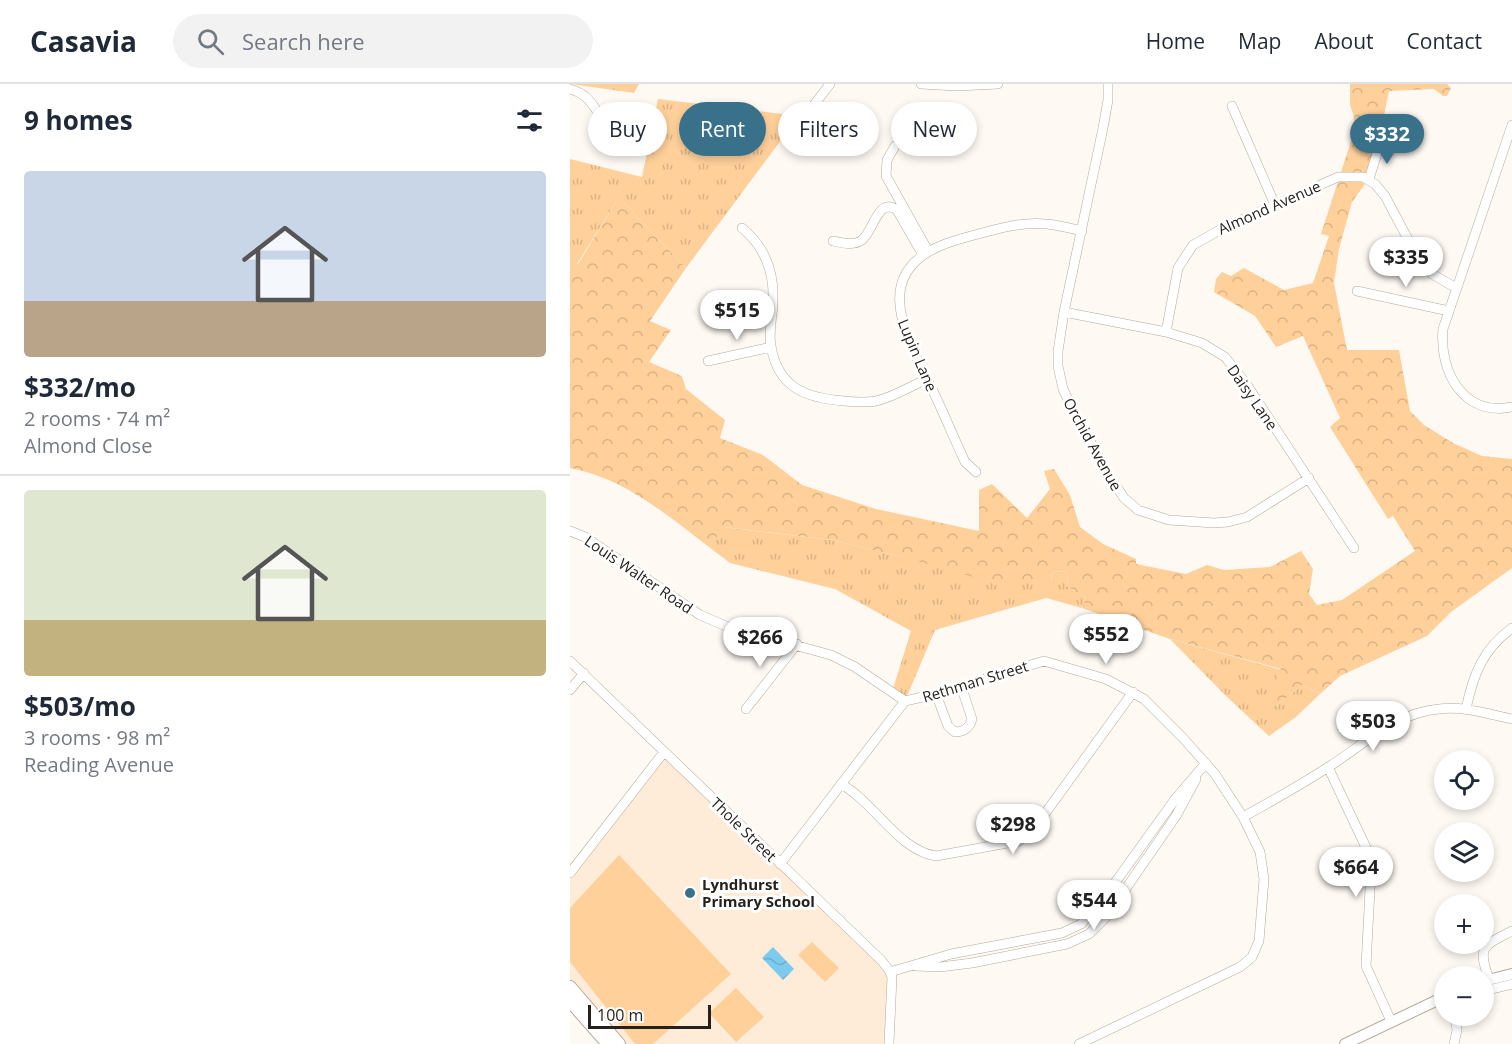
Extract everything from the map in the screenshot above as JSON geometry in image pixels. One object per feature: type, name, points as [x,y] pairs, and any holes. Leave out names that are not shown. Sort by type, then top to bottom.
[{"type":"main road","points":[[570,987],[619,1044]]},
{"type":"main road","points":[[570,1001],[608,1044]]},
{"type":"street","points":[[816,102],[830,84]]},
{"type":"street","points":[[921,84],[957,87],[998,84]]},
{"type":"street","name":"Orchid Avenue","points":[[1108,84],[1108,100],[1103,128],[1064,312],[1058,351],[1058,366],[1063,389],[1107,472],[1124,498],[1138,510],[1169,520],[1214,523],[1236,521],[1258,511],[1309,478]]},
{"type":"street","points":[[570,89],[582,93],[591,102]]},
{"type":"street","points":[[1232,106],[1275,205]]},
{"type":"street","points":[[1512,125],[1456,288],[1443,329],[1441,344],[1442,355],[1450,377],[1469,398],[1482,405],[1500,408],[1512,406]]},
{"type":"street","points":[[1380,144],[1369,179],[1385,196],[1425,268],[1440,280],[1456,288]]},
{"type":"street","points":[[891,153],[887,160],[886,176],[925,253]]},
{"type":"street","name":"Almond Avenue","points":[[1166,332],[1176,277],[1187,252],[1193,245],[1209,235],[1338,177],[1355,176],[1369,179]]},
{"type":"street","points":[[834,241],[850,244],[862,240],[879,212],[886,207],[891,207],[897,210],[925,253]]},
{"type":"street","points":[[925,253],[957,240],[1011,226],[1045,224],[1082,231]]},
{"type":"street","points":[[742,228],[753,236],[771,271],[773,300],[771,346],[777,366],[784,378],[806,395],[822,400],[864,402],[877,401],[927,379]]},
{"type":"street","name":"Lupin Lane","points":[[925,253],[910,267],[902,280],[900,306],[906,333],[965,462],[976,472]]},
{"type":"street","points":[[1356,291],[1449,311]]},
{"type":"street","name":"Daisy Lane","points":[[1064,312],[1166,332],[1202,343],[1225,357],[1245,382],[1354,548]]},
{"type":"street","points":[[708,361],[771,346]]},
{"type":"street","name":"Louis Walter Road","points":[[570,531],[585,537],[700,615],[728,627],[831,655],[855,667],[904,701]]},
{"type":"street","points":[[1466,709],[1473,677],[1481,660],[1498,639],[1512,628]]},
{"type":"street","points":[[746,709],[796,644]]},
{"type":"street","name":"Thole Street","points":[[570,661],[875,953],[890,972]]},
{"type":"street","name":"Rethman Street","points":[[780,864],[904,701],[936,694],[1044,661],[1106,679],[1133,692],[1144,699],[1206,763],[1243,817],[1260,852],[1263,873],[1259,941],[1252,957],[1235,970],[1079,1044]]},
{"type":"street","points":[[570,690],[584,673]]},
{"type":"street","points":[[936,694],[948,726],[955,732],[962,731],[970,726],[972,719],[961,686]]},
{"type":"street","points":[[842,784],[855,792],[911,846],[927,855],[936,856],[1019,840],[1036,826],[1133,692]]},
{"type":"street","points":[[1243,817],[1328,767],[1393,721],[1426,711],[1466,709],[1512,719]]},
{"type":"street","points":[[570,873],[664,752]]},
{"type":"street","points":[[889,1044],[890,972],[951,954],[1062,933],[1081,924],[1109,891],[1176,798],[1206,763]]},
{"type":"street","points":[[1328,767],[1370,856],[1366,966],[1391,1021]]},
{"type":"street","points":[[1483,966],[1486,945],[1512,931]]},
{"type":"street","points":[[1494,978],[1512,974]]},
{"type":"street","points":[[1494,988],[1512,984]]},
{"type":"street","points":[[1345,1044],[1434,1002]]},
{"type":"street","points":[[1454,1044],[1456,1026]]},
{"type":"shaded area","name":"Lyndhurst Primary School","points":[[664,752],[890,972],[888,1044],[619,1044],[570,987],[570,875]]},
{"type":"green space","points":[[571,84],[639,84],[634,93]]},
{"type":"green space","points":[[1350,84],[1447,84],[1451,88],[1447,96],[1443,96],[1434,89],[1389,91],[1368,180],[1352,202],[1339,249],[1334,283],[1347,350],[1399,350],[1410,411],[1424,425],[1453,443],[1482,456],[1512,459],[1512,568],[1451,612],[1427,636],[1340,676],[1320,694],[1302,685],[1277,706],[1268,706],[1266,703],[1281,669],[1170,639],[1082,608],[1086,598],[1067,586],[1068,573],[1060,571],[1051,573],[1052,583],[995,583],[832,540],[724,527],[709,547],[627,489],[590,473],[570,468],[570,264],[578,264],[616,202],[623,202],[686,268],[650,321],[671,330],[649,362],[682,376],[686,389],[725,420],[720,438],[763,455],[802,485],[876,509],[979,531],[979,490],[992,484],[1027,518],[1050,489],[1044,471],[1054,469],[1070,495],[1080,527],[1103,544],[1136,559],[1136,564],[1186,574],[1207,565],[1224,570],[1270,567],[1301,551],[1313,569],[1309,594],[1317,605],[1342,600],[1415,551],[1393,516],[1388,519],[1330,427],[1340,418],[1303,336],[1276,347],[1255,316],[1214,292],[1216,279],[1222,272],[1231,276],[1244,268],[1284,290],[1313,283],[1329,236],[1321,234],[1353,135],[1354,117],[1350,105]]},
{"type":"green space","points":[[658,99],[683,102],[679,102],[679,156],[766,156],[766,112],[778,113],[778,144],[686,268],[623,202],[616,202],[577,264],[570,264],[570,159],[642,177],[646,156],[667,156],[667,102],[657,102]]},
{"type":"green space","points":[[723,527],[832,540],[902,557],[1052,582],[1051,573],[1060,571],[1068,573],[1067,586],[1086,598],[1082,608],[1046,598],[935,630],[905,701],[892,692],[911,631],[835,589],[730,563],[709,547]]},
{"type":"green space","points":[[1170,639],[1282,670],[1266,703],[1277,706],[1302,685],[1320,694],[1296,717],[1269,736]]},
{"type":"green space","points":[[619,855],[731,974],[653,1044],[635,1044],[570,962],[570,908]]},
{"type":"green space","points":[[812,942],[839,968],[825,982],[798,955]]},
{"type":"green space","points":[[736,988],[764,1017],[736,1042],[709,1013]]},
{"type":"water","points":[[773,947],[794,969],[783,980],[762,958]]},
{"type":"place","name":"Lyndhurst Primary School","points":[[690,893]]}]
